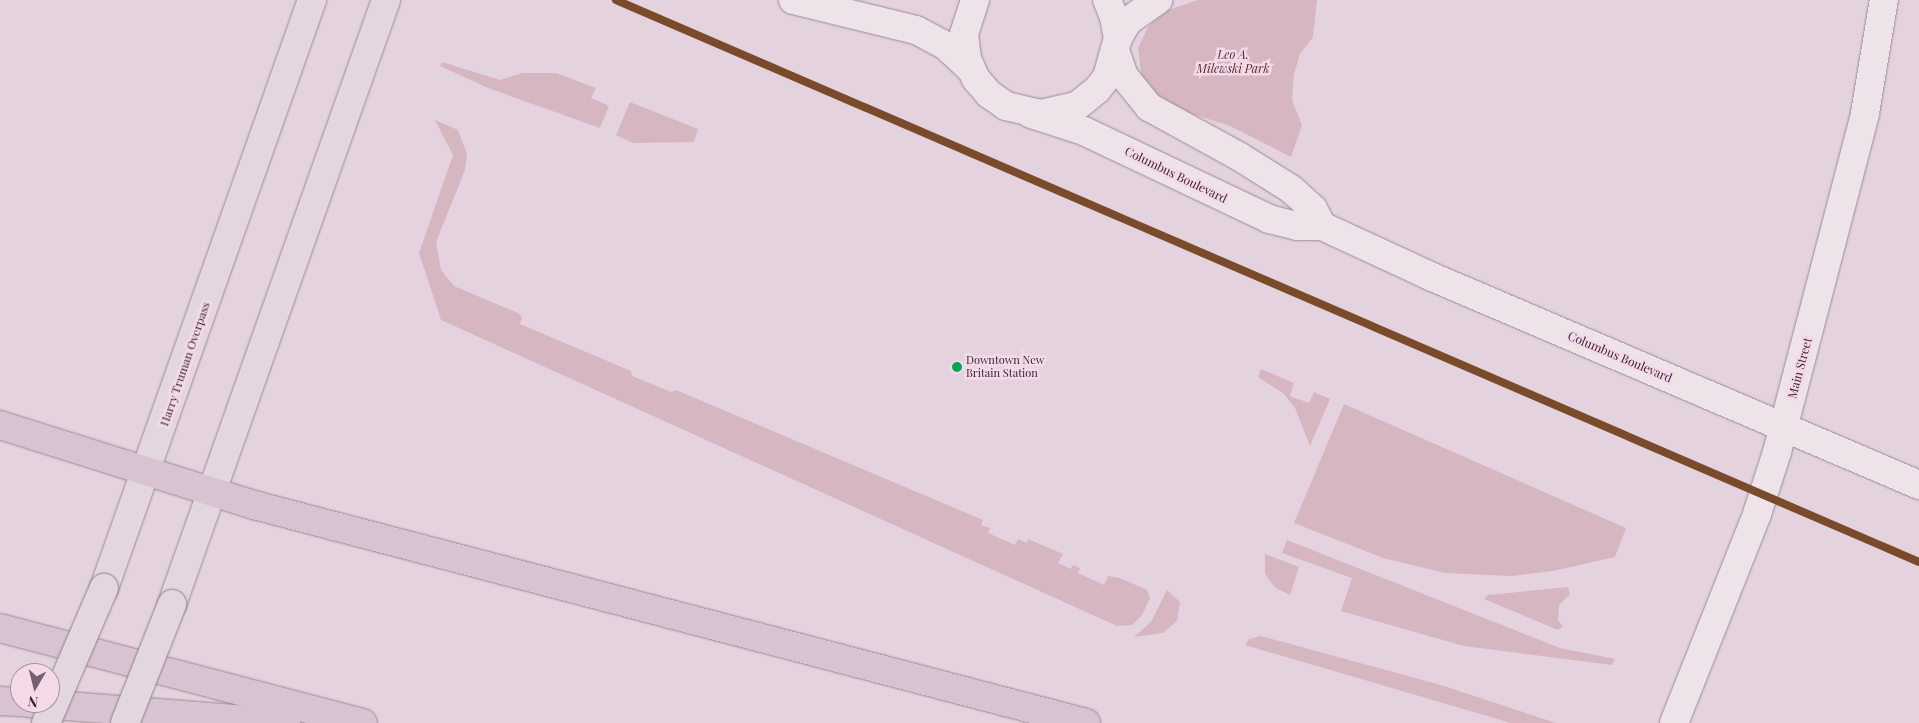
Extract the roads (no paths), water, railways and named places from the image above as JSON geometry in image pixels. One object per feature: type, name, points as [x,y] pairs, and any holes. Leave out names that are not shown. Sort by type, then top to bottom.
[{"type":"highway","points":[[0,425],[147,471],[210,493],[1086,723]]},
{"type":"highway","points":[[0,628],[363,723]]},
{"type":"highway","points":[[60,705],[286,723]]},
{"type":"main road","name":"Harry Truman Overpass","points":[[46,723],[104,588],[147,471],[312,0]]},
{"type":"main road","points":[[125,723],[172,604],[386,0]]},
{"type":"street","points":[[793,0],[916,30],[946,46],[971,69]]},
{"type":"street","points":[[971,69],[964,34],[975,0]]},
{"type":"street","points":[[1107,0],[1114,17],[1117,45],[1124,76],[1149,107],[1240,157],[1291,189],[1313,209],[1322,226]]},
{"type":"street","points":[[1031,114],[1057,113],[1090,97],[1106,77],[1128,21],[1158,0]]},
{"type":"street","name":"Main Street","points":[[1674,723],[1764,495],[1784,427],[1865,113],[1884,0]]},
{"type":"street","name":"Columbus Boulevard","points":[[971,69],[982,87],[998,101],[1084,131],[1269,218],[1297,226],[1322,226],[1430,276],[1919,485]]},
{"type":"place","name":"Downtown New Britain Station","points":[[957,367]]},
{"type":"park label","name":"Leo A. Milewski Park","points":[[1233,62]]}]
